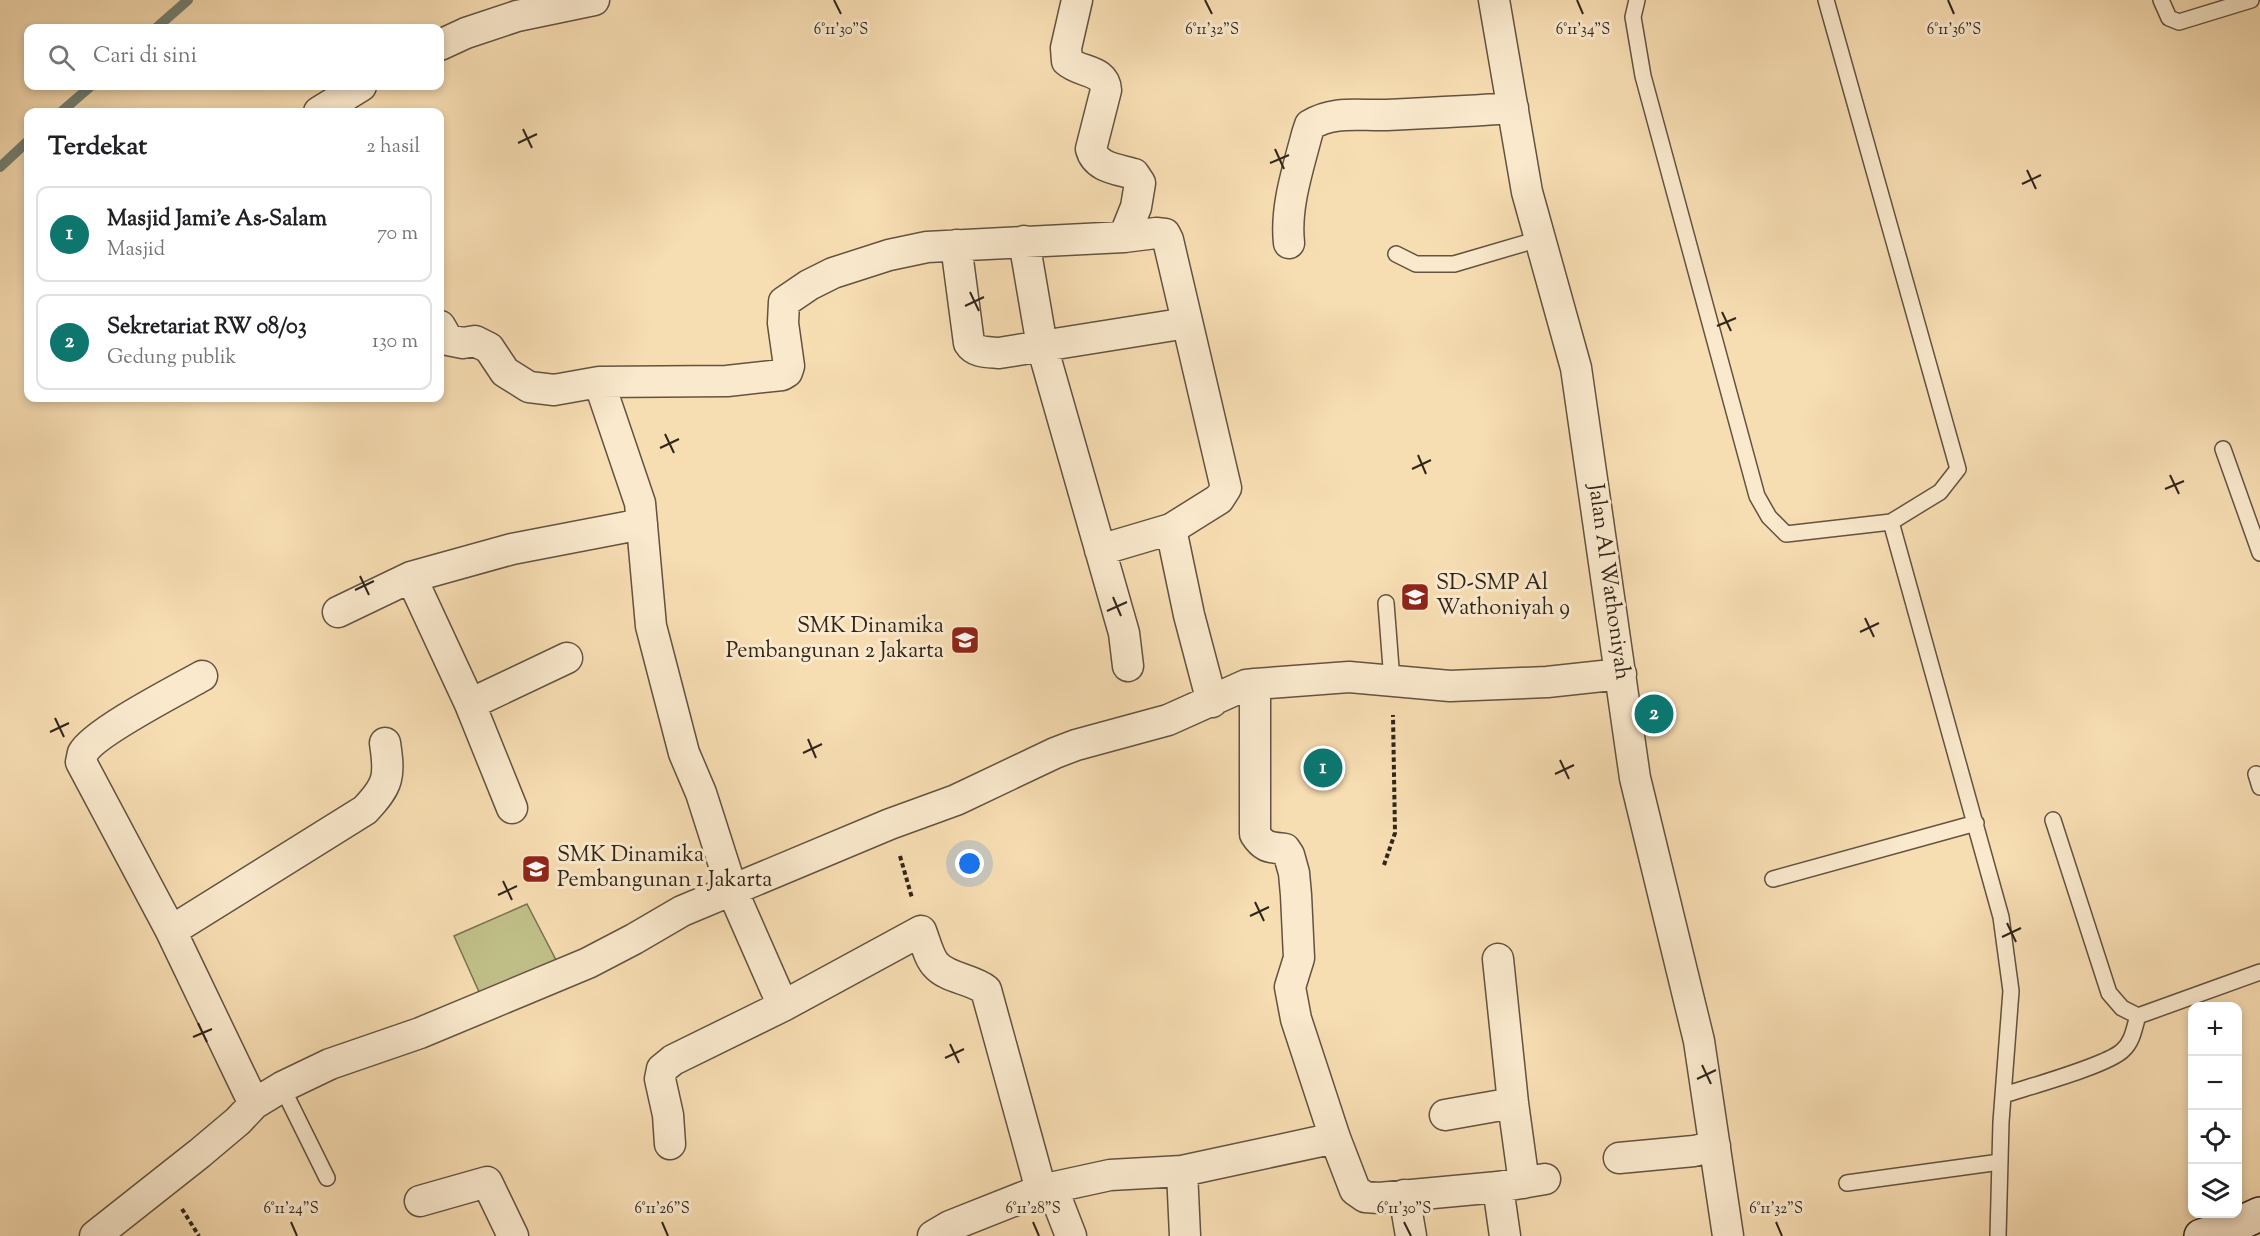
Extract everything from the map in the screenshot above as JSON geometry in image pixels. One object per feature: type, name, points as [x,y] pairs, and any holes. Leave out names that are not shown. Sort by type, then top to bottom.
[{"type":"main road","points":[[2201,1236],[2260,1214]]},
{"type":"street","points":[[444,43],[466,33],[517,16],[594,0]]},
{"type":"street","points":[[1077,0],[1066,48],[1067,61],[1075,68],[1101,76],[1106,83],[1091,149],[1093,155],[1105,166],[1134,174],[1140,183],[1136,207],[1124,237]]},
{"type":"street","name":"Jalan Al Wathoniyah","points":[[1494,0],[1527,192],[1576,368],[1635,778],[1699,1041],[1728,1236]]},
{"type":"street","points":[[325,108],[355,90]]},
{"type":"street","points":[[1288,243],[1289,211],[1310,125],[1320,119],[1343,114],[1374,116],[1512,108]]},
{"type":"street","points":[[444,333],[448,340],[463,343],[475,341],[489,348],[505,372],[529,387],[554,390],[600,382],[727,381],[782,375],[787,372],[789,366],[783,323],[784,302],[809,285],[833,273],[889,255],[927,247],[1165,234],[1226,488],[1219,499],[1171,529],[1100,550]]},
{"type":"street","points":[[1024,241],[1042,346],[1124,633],[1128,666]]},
{"type":"street","points":[[956,245],[969,343],[982,352],[999,353],[1187,322]]},
{"type":"street","points":[[600,382],[640,503],[651,626],[684,753],[700,793],[732,890],[783,1006]]},
{"type":"street","points":[[338,612],[411,577],[512,549],[642,524]]},
{"type":"street","points":[[1171,529],[1189,615],[1212,702]]},
{"type":"street","points":[[411,577],[470,704],[512,808]]},
{"type":"street","points":[[470,704],[567,658]]},
{"type":"street","points":[[95,1236],[208,1147],[254,1104],[282,1087],[330,1064],[420,1033],[588,963],[682,911],[890,824],[956,800],[1024,766],[1076,745],[1168,720],[1246,685],[1349,677],[1450,686],[1547,682],[1621,674]]},
{"type":"street","points":[[202,676],[131,716],[91,745],[84,753],[81,762],[171,931],[254,1104]]},
{"type":"street","points":[[1255,684],[1255,834],[1260,843],[1285,849],[1289,855],[1296,896],[1299,958],[1290,987],[1296,1019],[1335,1138],[1355,1190],[1365,1197],[1522,1183]]},
{"type":"street","points":[[171,931],[365,810],[377,797],[390,771],[385,743]]},
{"type":"street","points":[[670,1144],[668,1115],[660,1078],[662,1069],[673,1060],[783,1006],[921,931],[936,965],[986,990],[1046,1189],[1071,1236]]},
{"type":"street","points":[[1498,959],[1522,1183],[1505,1236]]},
{"type":"street","points":[[1445,1115],[1513,1103]]},
{"type":"street","points":[[933,1236],[950,1226],[1046,1189],[1110,1175],[1182,1170],[1335,1138]]},
{"type":"street","points":[[1619,1158],[1694,1151],[1715,1146]]},
{"type":"street","points":[[1182,1170],[1185,1236]]},
{"type":"street","points":[[420,1201],[487,1182],[513,1236]]},
{"type":"street","points":[[1404,1195],[1412,1236]]},
{"type":"lane","points":[[1637,0],[1633,17],[1643,76],[1756,496],[1769,517],[1786,534],[1891,522],[1940,492],[1958,469],[1826,0]]},
{"type":"lane","points":[[2161,0],[2169,18],[2179,22],[2251,0]]},
{"type":"lane","points":[[1396,254],[1416,264],[1454,264],[1539,239]]},
{"type":"lane","points":[[2223,449],[2260,554]]},
{"type":"lane","points":[[1891,522],[2001,917],[2011,991],[2001,1122],[1998,1236]]},
{"type":"lane","points":[[1386,603],[1392,681]]},
{"type":"lane","points":[[2053,820],[2109,993],[2122,1008],[2138,1016],[2260,972]]},
{"type":"lane","points":[[1773,879],[1976,823]]},
{"type":"lane","points":[[2004,1095],[2122,1052],[2131,1041],[2138,1016]]},
{"type":"lane","points":[[282,1087],[327,1178]]},
{"type":"lane","points":[[1847,1184],[2000,1162]]},
{"type":"path","points":[[1384,865],[1395,833],[1392,681]]},
{"type":"path","points":[[890,824],[921,931]]},
{"type":"shaded area","points":[[527,904],[556,960],[480,994],[454,936]]},
{"type":"waterway","points":[[161,24],[188,0]]},
{"type":"waterway","points":[[66,108],[86,90]]},
{"type":"waterway","points":[[0,167],[24,145]]},
{"type":"place","name":"SD-SMP Al Wathoniyah 9","points":[[1415,597]]},
{"type":"place","name":"SMK Dinamika Pembangunan 2 Jakarta","points":[[965,640]]},
{"type":"place","name":"Sekretariat RW 08/03","points":[[1654,714]]},
{"type":"place","name":"Masjid Jami'e As-Salam","points":[[1323,768]]},
{"type":"place","name":"SMK Dinamika Pembangunan 1 Jakarta","points":[[536,869]]}]
